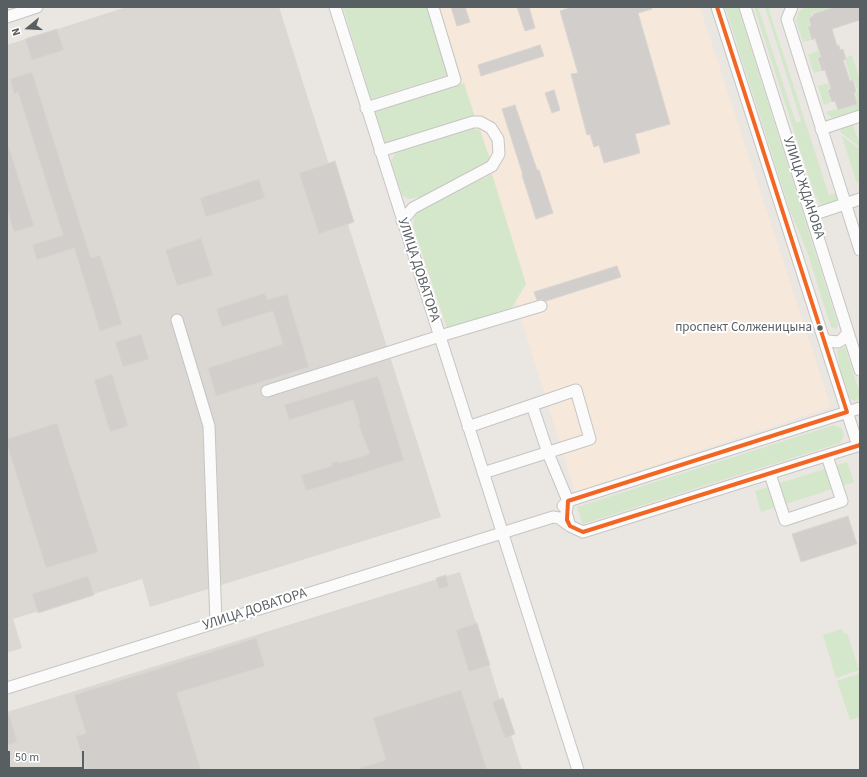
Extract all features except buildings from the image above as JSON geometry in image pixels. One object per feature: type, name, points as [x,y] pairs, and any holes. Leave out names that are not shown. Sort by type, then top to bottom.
[{"type":"street","points":[[7,17],[37,7]]},
{"type":"street","name":"УЛИЦА ДОВАТОРА","points":[[335,7],[402,222],[440,336],[578,770]]},
{"type":"street","points":[[366,108],[455,80],[433,7]]},
{"type":"street","name":"УЛИЦА ЖДАНОВА","points":[[717,7],[859,446]]},
{"type":"street","name":"УЛИЦА ЖДАНОВА","points":[[745,7],[860,370]]},
{"type":"street","points":[[792,7],[786,19],[860,250]]},
{"type":"street","points":[[821,129],[860,116]]},
{"type":"street","points":[[380,151],[474,122],[480,122],[491,128],[498,139],[499,154],[492,166],[413,208],[402,222]]},
{"type":"street","points":[[812,216],[860,199]]},
{"type":"street","points":[[267,392],[440,336],[541,306]]},
{"type":"street","points":[[177,320],[209,426],[216,622]]},
{"type":"street","points":[[824,339],[838,342],[848,332]]},
{"type":"street","points":[[468,427],[576,390],[590,439],[483,473]]},
{"type":"street","points":[[532,405],[548,453],[568,501],[566,513],[570,526]]},
{"type":"street","points":[[553,517],[568,501],[860,408]]},
{"type":"street","points":[[502,532],[553,517],[559,518],[570,526],[583,532],[859,446]]},
{"type":"street","points":[[770,474],[785,520],[842,501],[827,456]]},
{"type":"street","name":"УЛИЦА ДОВАТОРА","points":[[7,688],[502,532]]},
{"type":"shaded area","points":[[127,7],[279,7],[441,517],[150,607],[142,579],[13,619],[22,648],[7,653],[7,45]]},
{"type":"shaded area","points":[[424,7],[700,7],[831,407],[575,492]]},
{"type":"shaded area","points":[[460,572],[522,770],[7,770],[7,712]]},
{"type":"green space","points":[[343,7],[427,7],[448,75],[371,99]]},
{"type":"green space","points":[[725,7],[738,7],[838,325],[836,329],[831,327],[807,251],[790,211]]},
{"type":"green space","points":[[754,7],[758,7],[796,123],[801,121],[765,7],[768,7],[829,195],[837,192],[839,199],[834,205],[825,206],[820,204],[815,196]]},
{"type":"green space","points":[[808,7],[829,7],[829,9],[811,13],[812,16],[808,17],[810,25],[807,27],[811,40],[803,42],[796,21],[798,13],[802,9]]},
{"type":"green space","points":[[818,51],[820,56],[817,58],[821,71],[814,73],[808,55]]},
{"type":"green space","points":[[852,55],[860,80],[860,109],[833,118],[826,112],[836,109],[837,111],[857,104],[856,93],[858,92],[854,80],[851,80],[845,60],[847,57]]},
{"type":"green space","points":[[464,83],[475,117],[386,145],[375,112]]},
{"type":"green space","points":[[828,83],[830,88],[827,89],[831,102],[824,105],[818,86]]},
{"type":"green space","points":[[853,125],[860,147],[841,133],[840,129]]},
{"type":"green space","points":[[470,128],[480,130],[490,159],[484,167],[425,196],[408,199],[402,195],[391,161],[396,152]]},
{"type":"green space","points":[[842,136],[860,149],[860,178],[857,184]]},
{"type":"green space","points":[[492,174],[526,284],[511,309],[447,328],[413,226],[415,216],[418,211]]},
{"type":"green space","points":[[845,347],[860,394],[860,398],[855,401],[848,398],[840,372],[837,350]]},
{"type":"green space","points":[[834,425],[842,429],[844,435],[840,443],[583,524],[577,507]]},
{"type":"green space","points":[[847,462],[854,482],[761,512],[755,491]]},
{"type":"green space","points":[[842,629],[844,634],[847,633],[859,670],[836,678],[823,635]]},
{"type":"green space","points":[[860,673],[860,717],[850,720],[837,681]]},
{"type":"transit line","points":[[717,7],[847,412],[568,501],[567,520],[570,526],[583,532],[860,445]]},
{"type":"place","name":"проспект Солженицына","points":[[820,328]]}]
